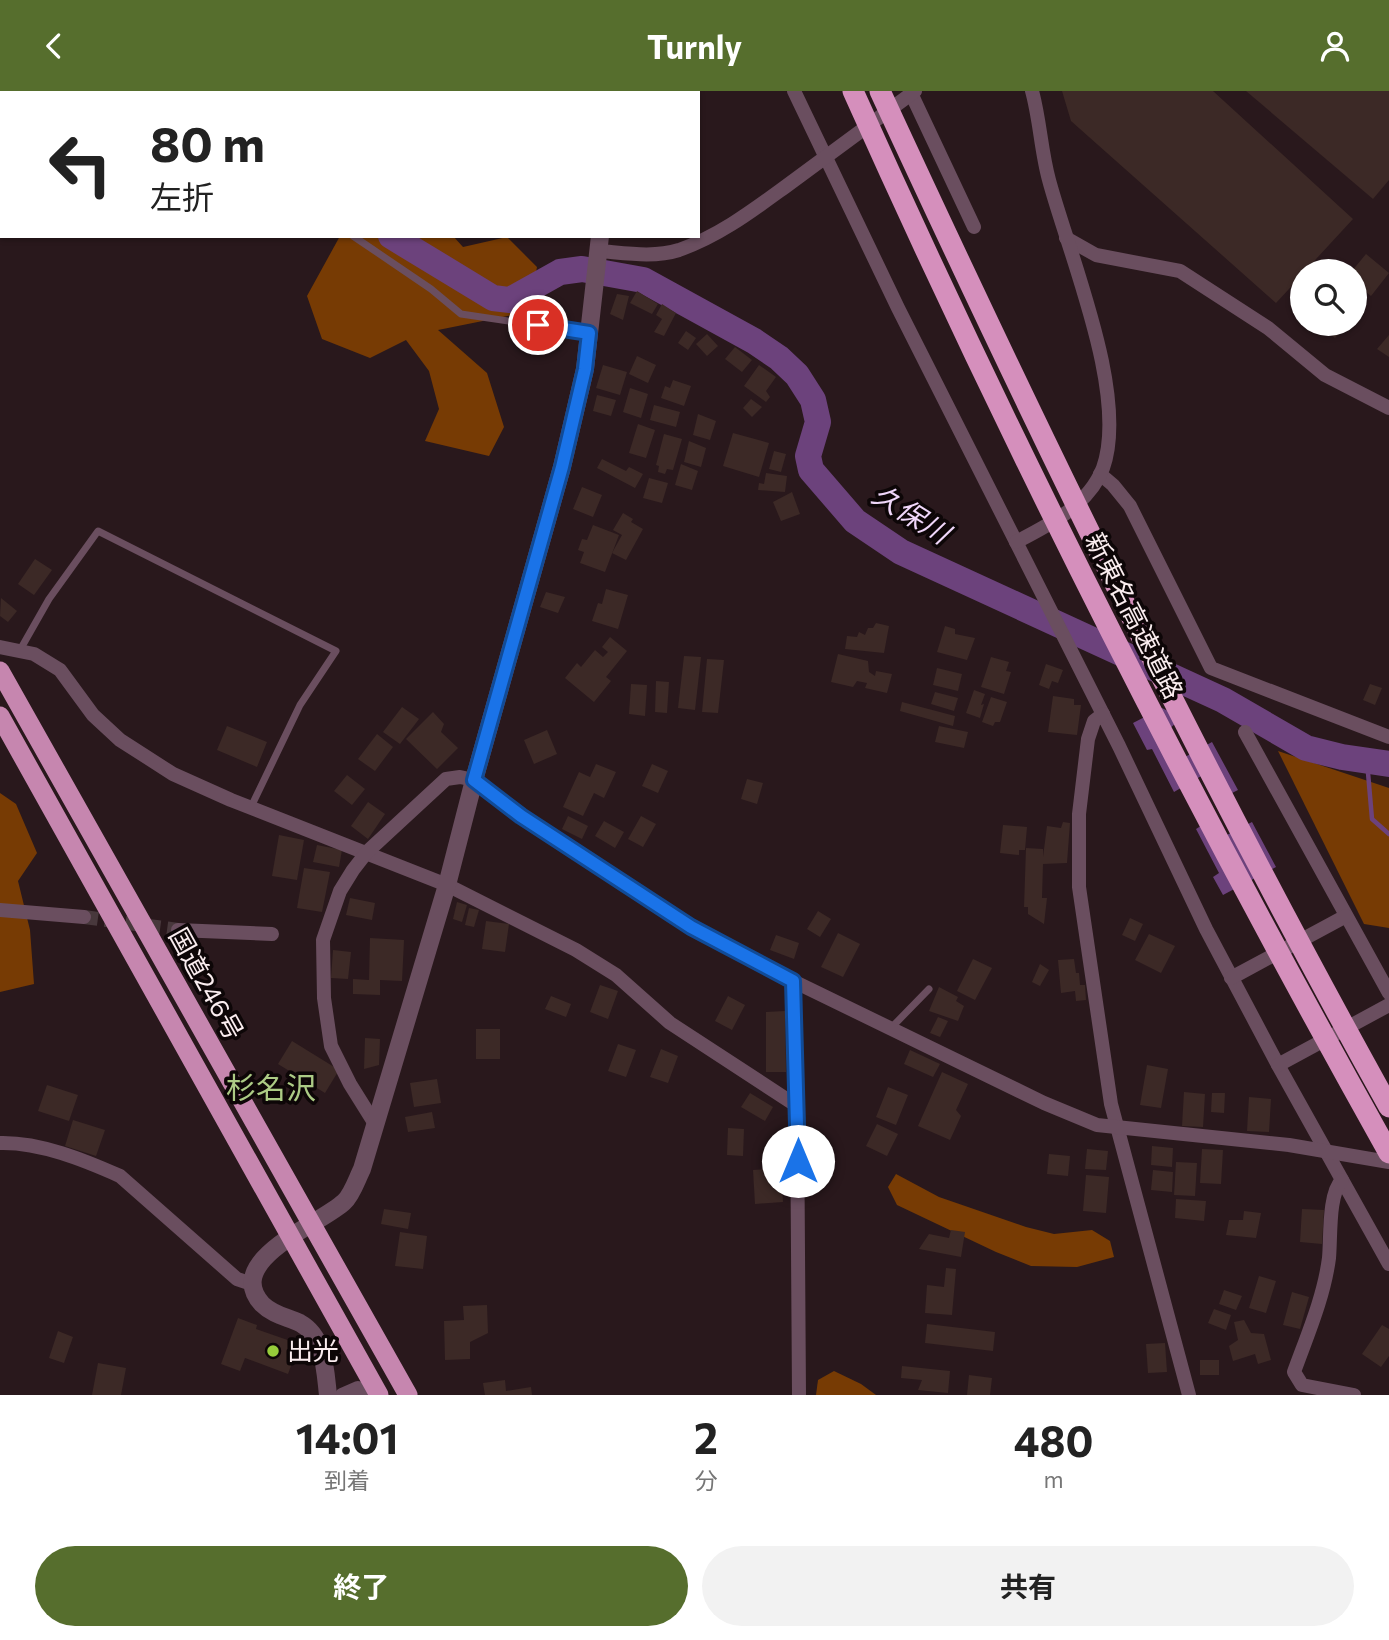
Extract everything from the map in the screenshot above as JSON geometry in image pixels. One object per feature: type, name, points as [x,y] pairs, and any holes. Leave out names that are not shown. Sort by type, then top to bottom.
[{"type":"highway","name":"新東名高速道路","points":[[853,91],[913,224],[1029,466],[1168,745],[1293,982],[1389,1153]]},
{"type":"highway","name":"新東名高速道路","points":[[880,91],[1061,477],[1190,737],[1312,970],[1389,1107]]},
{"type":"highway","name":"国道246号","points":[[0,671],[408,1395]]},
{"type":"highway","name":"国道246号","points":[[0,716],[378,1394]]},
{"type":"street","points":[[794,91],[1231,978],[1389,1264]]},
{"type":"street","points":[[1016,542],[1062,517],[1078,504],[1100,474],[1108,451],[1110,427],[1108,401],[1093,324],[1048,177],[1032,91]]},
{"type":"street","points":[[328,1395],[323,1355],[314,1336],[301,1324],[268,1310],[257,1297],[252,1284],[258,1266],[269,1252],[346,1201],[362,1169],[447,885],[562,467],[585,369],[599,249],[641,255],[677,250],[715,235],[825,158],[912,92],[974,227]]},
{"type":"street","points":[[1066,238],[1096,255],[1180,271],[1268,328],[1325,375],[1389,408]]},
{"type":"street","points":[[1100,474],[1114,485],[1130,506],[1211,668],[1389,737]]},
{"type":"street","points":[[0,647],[34,654],[60,670],[93,715],[120,740],[173,774],[447,885],[576,950],[616,975],[670,1023],[797,1106]]},
{"type":"street","points":[[1103,714],[1094,722],[1088,739],[1079,814],[1079,887],[1111,1104],[1120,1129],[1189,1395]]},
{"type":"street","points":[[1245,732],[1389,993]]},
{"type":"street","points":[[375,1124],[349,1084],[331,1046],[324,998],[323,940],[340,891],[367,852],[446,779],[460,777],[474,780],[521,816],[691,927],[793,981],[1044,1103],[1097,1125],[1325,1151],[1389,1162]]},
{"type":"street","points":[[0,910],[84,917]]},
{"type":"street","points":[[1231,978],[1346,916]]},
{"type":"street","points":[[178,930],[272,933]]},
{"type":"street","points":[[793,981],[797,1106],[799,1395]]},
{"type":"street","points":[[1278,1065],[1389,1005]]},
{"type":"street","points":[[0,1143],[20,1142],[120,1175],[237,1279],[252,1284]]},
{"type":"street","points":[[1342,1179],[1334,1192],[1328,1262],[1320,1297],[1294,1372],[1302,1385],[1354,1395]]},
{"type":"street","points":[[342,1395],[358,1388],[378,1394]]},
{"type":"lane","points":[[356,238],[431,289],[461,314],[589,333]]},
{"type":"lane","points":[[20,651],[49,599],[98,531],[336,651],[300,705],[251,807]]},
{"type":"lane","points":[[890,1028],[929,989]]},
{"type":"shaded area","points":[[339,238],[455,238],[463,247],[508,238],[537,267],[528,312],[438,330],[487,373],[504,427],[489,456],[425,441],[439,409],[429,371],[406,340],[370,358],[322,339],[307,296]]},
{"type":"shaded area","points":[[1162,708],[1172,713],[1176,723],[1169,729],[1185,757],[1212,742],[1238,790],[1216,801],[1203,775],[1174,792],[1152,749],[1147,750],[1133,723]]},
{"type":"shaded area","points":[[1278,751],[1389,788],[1389,928],[1364,924]]},
{"type":"shaded area","points":[[0,793],[16,804],[37,853],[18,881],[30,930],[34,984],[0,992]]},
{"type":"shaded area","points":[[1212,819],[1223,837],[1252,822],[1276,867],[1223,895],[1213,877],[1219,873],[1196,829]]},
{"type":"shaded area","points":[[896,1174],[939,1197],[1026,1227],[1054,1234],[1092,1230],[1110,1241],[1114,1257],[1077,1267],[1031,1266],[897,1205],[888,1187]]},
{"type":"shaded area","points":[[834,1371],[861,1384],[876,1395],[816,1395],[818,1380]]},
{"type":"building","points":[[1062,91],[1213,91],[1353,219],[1316,259],[1290,259],[1290,288],[1276,303],[1071,121]]},
{"type":"building","points":[[1246,91],[1389,91],[1389,180],[1373,199]]},
{"type":"building","points":[[1366,254],[1389,273],[1371,296],[1367,293],[1367,259],[1362,259]]},
{"type":"building","points":[[637,291],[658,304],[652,314],[630,303]]},
{"type":"building","points":[[617,294],[629,296],[623,320],[610,314]]},
{"type":"building","points":[[662,304],[676,313],[664,336],[654,332],[662,319],[656,315]]},
{"type":"building","points":[[686,331],[696,338],[688,350],[678,343]]},
{"type":"building","points":[[707,334],[718,346],[707,356],[696,344]]},
{"type":"building","points":[[1389,335],[1389,357],[1377,349]]},
{"type":"building","points":[[735,347],[752,360],[742,372],[725,359]]},
{"type":"building","points":[[637,356],[656,365],[648,383],[629,374]]},
{"type":"building","points":[[603,365],[627,372],[620,395],[596,388]]},
{"type":"building","points":[[759,365],[776,377],[766,391],[770,397],[766,402],[744,386]]},
{"type":"building","points":[[673,380],[691,386],[684,406],[661,398],[665,386],[670,388]]},
{"type":"building","points":[[630,388],[648,394],[641,418],[623,412]]},
{"type":"building","points":[[597,395],[616,400],[611,416],[593,411]]},
{"type":"building","points":[[751,399],[762,407],[752,417],[743,408]]},
{"type":"building","points":[[654,405],[680,412],[676,427],[650,420]]},
{"type":"building","points":[[698,414],[716,421],[710,440],[693,435]]},
{"type":"building","points":[[638,424],[655,430],[646,458],[629,453]]},
{"type":"building","points":[[733,433],[769,443],[759,477],[723,466]]},
{"type":"building","points":[[664,434],[682,439],[673,470],[667,469],[665,474],[658,472],[659,466],[656,465]]},
{"type":"building","points":[[689,441],[706,448],[701,467],[684,462]]},
{"type":"building","points":[[774,451],[786,454],[781,472],[769,469]]},
{"type":"building","points":[[602,459],[626,471],[629,467],[643,474],[635,488],[597,468]]},
{"type":"building","points":[[681,464],[698,471],[692,490],[675,485]]},
{"type":"building","points":[[766,473],[787,476],[785,492],[758,490],[759,483],[764,484]]},
{"type":"building","points":[[649,478],[668,483],[662,503],[643,498]]},
{"type":"building","points":[[582,487],[602,495],[593,517],[573,509]]},
{"type":"building","points":[[792,492],[800,514],[781,521],[773,502]]},
{"type":"building","points":[[623,513],[643,529],[626,560],[612,553],[622,535],[613,530]]},
{"type":"building","points":[[593,525],[619,535],[605,572],[580,563],[584,552],[578,550],[582,539],[587,540]]},
{"type":"building","points":[[35,559],[52,570],[34,595],[18,584]]},
{"type":"building","points":[[606,589],[628,595],[618,629],[592,621],[598,603],[602,604]]},
{"type":"building","points":[[546,592],[565,597],[558,613],[540,607]]},
{"type":"building","points":[[1,598],[17,611],[8,622],[0,616]]},
{"type":"building","points":[[876,623],[889,626],[884,653],[845,649],[847,636],[857,637],[859,632],[865,635],[868,628],[873,628]]},
{"type":"building","points":[[945,626],[955,629],[955,634],[975,638],[967,660],[937,652]]},
{"type":"building","points":[[610,637],[627,651],[606,677],[611,681],[594,702],[565,678],[577,663],[581,667],[595,650],[603,657],[608,652],[602,647]]},
{"type":"building","points":[[838,654],[868,661],[869,672],[875,676],[876,671],[892,674],[887,693],[865,688],[867,683],[857,681],[853,687],[831,682]]},
{"type":"building","points":[[684,656],[701,657],[695,710],[678,708]]},
{"type":"building","points":[[991,657],[1009,662],[1006,671],[1011,672],[1004,694],[981,687]]},
{"type":"building","points":[[707,659],[724,660],[718,713],[702,712]]},
{"type":"building","points":[[1046,664],[1063,670],[1058,683],[1052,681],[1049,689],[1039,685]]},
{"type":"building","points":[[937,668],[962,674],[958,691],[933,685]]},
{"type":"building","points":[[656,681],[669,682],[667,713],[655,712]]},
{"type":"building","points":[[631,684],[647,685],[645,716],[629,714]]},
{"type":"building","points":[[1370,684],[1382,688],[1375,705],[1363,700]]},
{"type":"building","points":[[974,690],[985,694],[980,718],[966,713]]},
{"type":"building","points":[[935,692],[958,698],[954,711],[931,704]]},
{"type":"building","points":[[1053,696],[1074,699],[1074,705],[1081,705],[1077,735],[1048,732]]},
{"type":"building","points":[[991,697],[1007,702],[1000,722],[995,722],[993,726],[982,722]]},
{"type":"building","points":[[902,702],[955,716],[953,726],[900,711]]},
{"type":"building","points":[[402,707],[419,719],[400,744],[383,732]]},
{"type":"building","points":[[433,712],[444,724],[441,732],[458,748],[437,769],[406,739]]},
{"type":"building","points":[[227,726],[267,742],[257,767],[217,750]]},
{"type":"building","points":[[939,726],[968,732],[964,748],[935,742]]},
{"type":"building","points":[[547,730],[557,754],[534,764],[524,740]]},
{"type":"building","points":[[377,734],[393,747],[375,771],[358,759]]},
{"type":"building","points":[[596,764],[616,772],[604,798],[594,793],[583,816],[563,807],[579,772],[590,777]]},
{"type":"building","points":[[652,764],[668,771],[658,793],[642,786]]},
{"type":"building","points":[[347,775],[365,789],[352,805],[334,791]]},
{"type":"building","points":[[747,779],[763,783],[757,804],[741,799]]},
{"type":"building","points":[[368,802],[385,814],[368,839],[351,826]]},
{"type":"building","points":[[568,816],[588,826],[582,839],[562,829]]},
{"type":"building","points":[[641,816],[656,824],[643,847],[628,839]]},
{"type":"building","points":[[604,821],[624,832],[615,848],[595,836]]},
{"type":"building","points":[[1063,822],[1070,823],[1067,863],[1043,864],[1042,898],[1047,898],[1044,924],[1028,914],[1028,907],[1024,907],[1026,848],[1043,849],[1043,857],[1047,826],[1061,828]]},
{"type":"building","points":[[1003,825],[1027,827],[1025,850],[1019,850],[1019,855],[1000,853]]},
{"type":"building","points":[[279,835],[304,840],[297,880],[272,876]]},
{"type":"building","points":[[317,845],[342,850],[339,867],[313,862]]},
{"type":"building","points":[[304,868],[330,872],[322,912],[297,908]]},
{"type":"building","points":[[350,898],[375,903],[372,920],[346,915]]},
{"type":"building","points":[[457,902],[467,905],[462,922],[453,919]]},
{"type":"building","points":[[469,908],[479,910],[474,927],[465,925]]},
{"type":"building","points":[[818,911],[831,919],[820,937],[807,929]]},
{"type":"building","points":[[1130,918],[1143,924],[1135,941],[1122,935]]},
{"type":"building","points":[[486,921],[509,924],[505,952],[482,949]]},
{"type":"building","points":[[838,933],[860,944],[843,977],[821,967]]},
{"type":"building","points":[[1149,934],[1175,946],[1161,973],[1135,960]]},
{"type":"building","points":[[776,935],[799,943],[794,959],[770,950]]},
{"type":"building","points":[[370,938],[404,940],[402,981],[380,980],[380,995],[353,994],[353,979],[369,980]]},
{"type":"building","points":[[333,950],[351,952],[348,979],[331,978]]},
{"type":"building","points":[[973,959],[992,968],[975,1000],[957,991]]},
{"type":"building","points":[[1074,959],[1080,985],[1085,985],[1086,1000],[1076,1001],[1075,991],[1061,993],[1058,960]]},
{"type":"building","points":[[1040,964],[1049,970],[1040,986],[1032,982]]},
{"type":"building","points":[[600,985],[618,991],[608,1019],[590,1012]]},
{"type":"building","points":[[939,987],[958,997],[956,1001],[964,1006],[958,1021],[929,1011]]},
{"type":"building","points":[[551,996],[571,1004],[566,1017],[545,1009]]},
{"type":"building","points":[[728,996],[745,1005],[732,1030],[715,1021]]},
{"type":"building","points":[[785,1011],[786,1072],[766,1072],[766,1012]]},
{"type":"building","points":[[938,1017],[948,1021],[940,1037],[930,1033]]},
{"type":"building","points":[[476,1029],[500,1029],[500,1059],[476,1059]]},
{"type":"building","points":[[365,1038],[380,1039],[379,1065],[364,1069]]},
{"type":"building","points":[[292,1041],[339,1070],[325,1093],[278,1064]]},
{"type":"building","points":[[618,1044],[636,1050],[626,1077],[608,1071]]},
{"type":"building","points":[[661,1049],[678,1056],[668,1083],[650,1077]]},
{"type":"building","points":[[910,1050],[940,1064],[933,1077],[904,1064]]},
{"type":"building","points":[[1147,1065],[1168,1069],[1161,1108],[1140,1105]]},
{"type":"building","points":[[942,1072],[968,1084],[956,1110],[961,1116],[950,1140],[918,1126]]},
{"type":"building","points":[[437,1079],[441,1103],[414,1107],[410,1083]]},
{"type":"building","points":[[47,1085],[78,1095],[69,1121],[38,1111]]},
{"type":"building","points":[[888,1087],[908,1095],[896,1125],[876,1117]]},
{"type":"building","points":[[1184,1092],[1205,1094],[1203,1127],[1182,1126]]},
{"type":"building","points":[[750,1093],[773,1107],[765,1121],[741,1107]]},
{"type":"building","points":[[1212,1093],[1225,1093],[1224,1113],[1211,1112]]},
{"type":"building","points":[[1249,1097],[1271,1099],[1269,1132],[1247,1131]]},
{"type":"building","points":[[432,1112],[435,1128],[408,1132],[405,1117]]},
{"type":"building","points":[[73,1120],[105,1130],[96,1156],[65,1146]]},
{"type":"building","points":[[877,1124],[898,1134],[887,1156],[866,1146]]},
{"type":"building","points":[[728,1128],[744,1129],[743,1156],[727,1155]]},
{"type":"building","points":[[1152,1146],[1173,1148],[1172,1167],[1151,1165]]},
{"type":"building","points":[[1087,1149],[1108,1151],[1106,1170],[1085,1169]]},
{"type":"building","points":[[1202,1149],[1223,1150],[1221,1184],[1200,1183]]},
{"type":"building","points":[[1049,1154],[1070,1156],[1068,1176],[1047,1174]]},
{"type":"building","points":[[1176,1162],[1197,1163],[1195,1196],[1174,1195]]},
{"type":"building","points":[[781,1168],[783,1202],[755,1204],[753,1170]]},
{"type":"building","points":[[1153,1170],[1173,1172],[1172,1192],[1151,1190]]},
{"type":"building","points":[[1086,1175],[1109,1177],[1106,1213],[1083,1211]]},
{"type":"building","points":[[1176,1199],[1206,1201],[1204,1221],[1175,1218]]},
{"type":"building","points":[[384,1209],[411,1213],[408,1229],[381,1224]]},
{"type":"building","points":[[1302,1209],[1324,1210],[1322,1244],[1300,1242]]},
{"type":"building","points":[[1244,1211],[1261,1213],[1256,1238],[1226,1235],[1229,1220],[1243,1220]]},
{"type":"building","points":[[951,1230],[965,1232],[961,1257],[919,1249],[929,1234],[949,1238]]},
{"type":"building","points":[[400,1232],[427,1236],[423,1269],[395,1266]]},
{"type":"building","points":[[946,1268],[956,1269],[952,1315],[925,1313],[927,1285],[944,1287]]},
{"type":"building","points":[[1259,1276],[1276,1281],[1266,1313],[1249,1308]]},
{"type":"building","points":[[1224,1290],[1242,1296],[1236,1310],[1219,1304]]},
{"type":"building","points":[[1292,1292],[1309,1297],[1300,1329],[1283,1325]]},
{"type":"building","points":[[487,1305],[488,1333],[470,1342],[470,1359],[445,1360],[444,1321],[464,1320],[463,1306]]},
{"type":"building","points":[[1214,1309],[1231,1315],[1226,1330],[1208,1323]]},
{"type":"building","points":[[238,1318],[257,1325],[256,1329],[299,1344],[288,1374],[245,1358],[240,1371],[221,1364]]},
{"type":"building","points":[[1244,1320],[1251,1333],[1264,1334],[1271,1360],[1258,1364],[1255,1354],[1233,1361],[1229,1346],[1238,1340],[1234,1322]]},
{"type":"building","points":[[927,1324],[995,1332],[993,1351],[925,1343]]},
{"type":"building","points":[[1382,1325],[1389,1329],[1389,1356],[1381,1367],[1362,1354]]},
{"type":"building","points":[[58,1331],[73,1337],[64,1363],[49,1358]]},
{"type":"building","points":[[1165,1343],[1167,1372],[1148,1373],[1146,1344]]},
{"type":"building","points":[[1200,1360],[1219,1360],[1219,1375],[1200,1375]]},
{"type":"building","points":[[98,1363],[126,1368],[121,1395],[92,1395]]},
{"type":"building","points":[[902,1366],[950,1371],[948,1393],[918,1390],[922,1380],[901,1378]]},
{"type":"building","points":[[969,1375],[992,1378],[990,1395],[967,1395]]},
{"type":"building","points":[[505,1380],[506,1391],[531,1387],[532,1395],[485,1395],[483,1383]]},
{"type":"waterway","name":"久保川","points":[[394,238],[493,298],[510,300],[560,272],[582,269],[643,280],[754,341],[779,358],[797,375],[813,400],[818,422],[808,456],[811,470],[855,521],[901,552],[1223,700],[1306,748],[1389,764]]},
{"type":"waterway","points":[[1367,761],[1372,819],[1389,834]]},
{"type":"tunnel","points":[[84,917],[178,930]]},
{"type":"place","name":"出光","points":[[273,1351]]},
{"type":"district","name":"杉名沢","points":[[271,1089]]},
{"type":"route","points":[[538,325],[589,333],[585,369],[562,467],[474,780],[521,816],[691,927],[793,981],[798,1161]]}]
